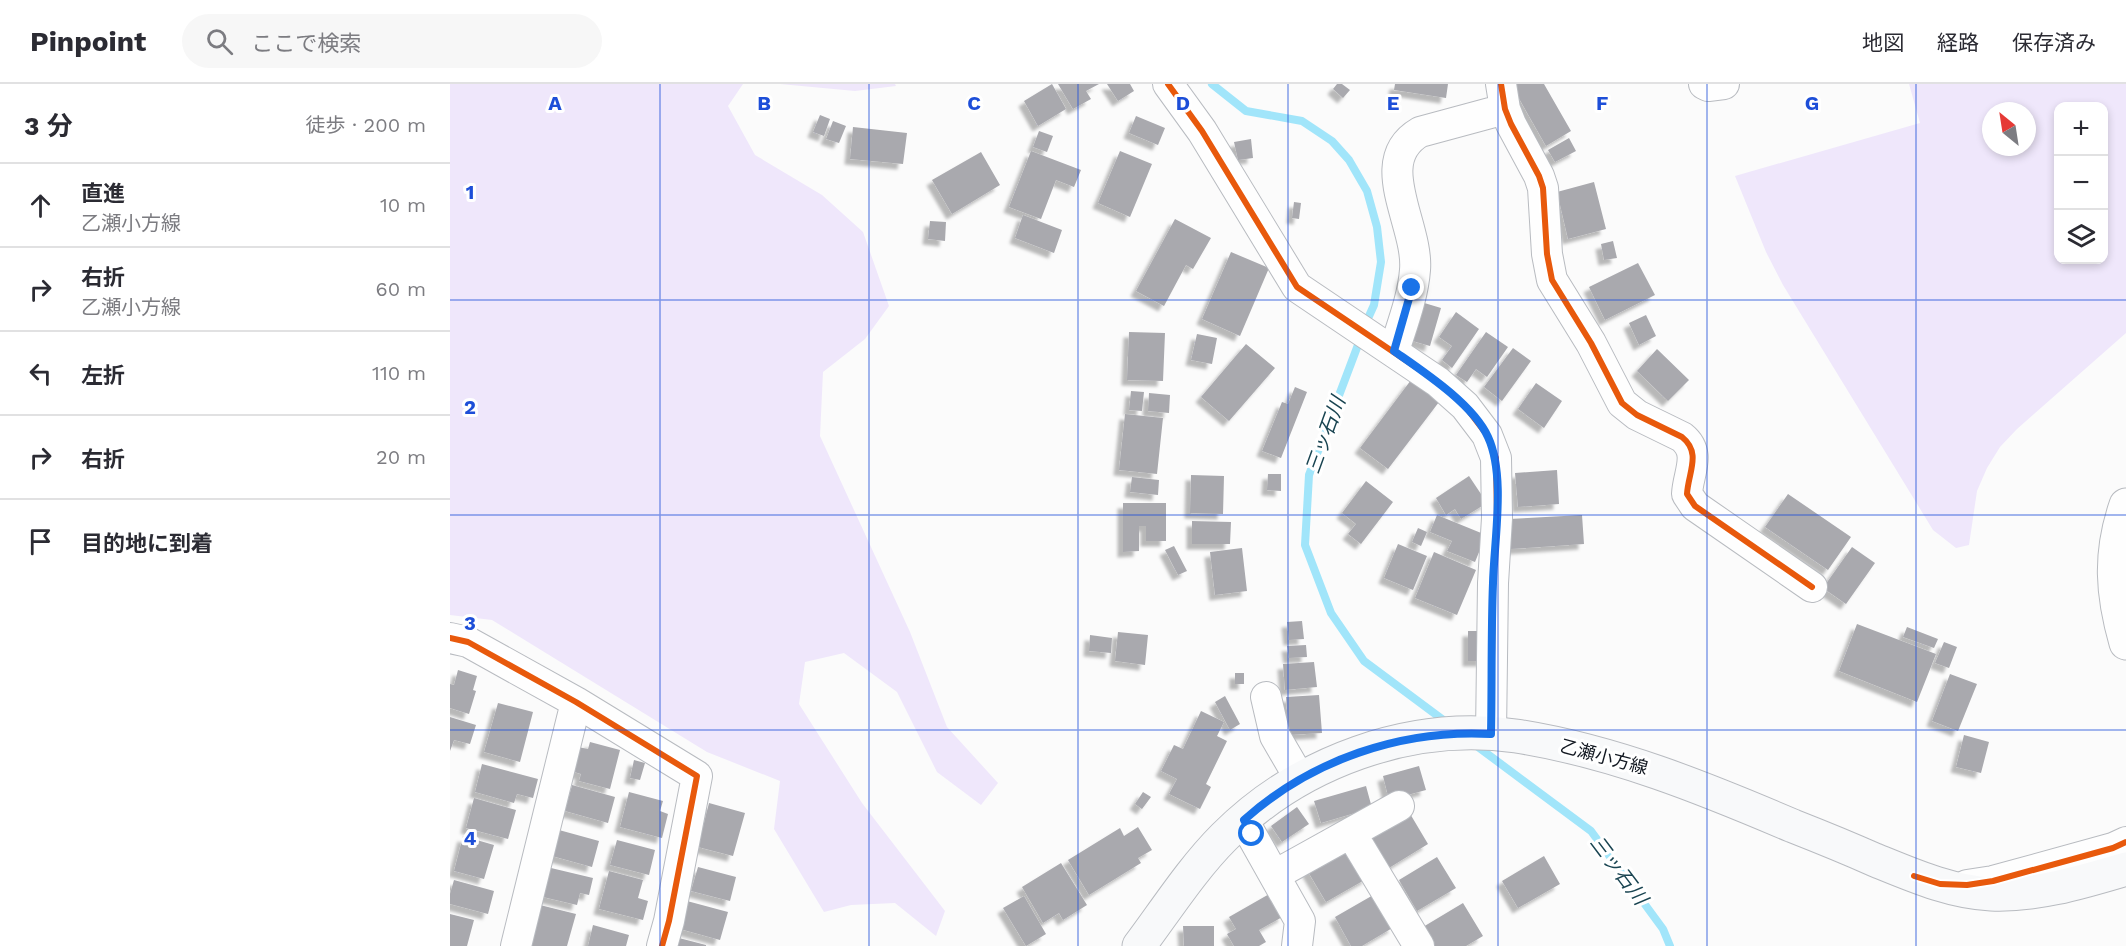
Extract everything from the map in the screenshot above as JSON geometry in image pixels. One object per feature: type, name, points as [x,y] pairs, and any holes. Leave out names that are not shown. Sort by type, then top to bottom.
[{"type":"main road","name":"乙瀬小方線","points":[[1139,946],[1193,873],[1223,838],[1257,808],[1300,779],[1335,761],[1378,746],[1422,737],[1467,733],[1513,736],[1557,744],[1660,773],[1914,876],[1951,888],[1990,894],[2028,892],[2067,886],[2126,869]]},
{"type":"street","points":[[1168,84],[1202,131],[1297,287],[1438,382],[1465,406],[1487,435],[1496,458],[1497,518],[1492,584],[1491,734]]},
{"type":"street","points":[[1704,84],[1708,86],[1724,84]]},
{"type":"street","points":[[1391,349],[1412,288],[1415,269],[1415,249],[1399,192],[1400,149],[1408,138],[1503,96],[1518,138],[1543,188],[1546,255],[1552,280],[1591,343],[1622,403],[1637,415],[1682,437],[1689,443],[1694,460],[1687,494],[1695,506],[1812,587]]},
{"type":"street","points":[[2126,505],[2118,527],[2113,562],[2115,599],[2126,643]]},
{"type":"street","points":[[450,638],[468,642],[576,702],[696,776],[669,921],[662,946]]},
{"type":"street","points":[[1266,697],[1275,736],[1300,779]]},
{"type":"street","points":[[516,946],[576,702]]},
{"type":"street","points":[[1275,875],[1399,806]]},
{"type":"street","points":[[1244,820],[1300,921],[1297,946]]},
{"type":"street","points":[[1351,833],[1419,946]]},
{"type":"street","points":[[1914,876],[1940,884],[1967,885],[1994,881],[2113,848],[2126,842]]},
{"type":"shaded area","points":[[450,84],[743,84],[728,106],[755,155],[822,195],[863,232],[889,306],[865,339],[823,372],[820,436],[910,632],[947,727],[998,783],[981,805],[937,772],[897,692],[844,653],[805,662],[799,704],[862,803],[945,911],[936,936],[895,903],[851,905],[824,912],[774,829],[780,781],[707,752],[492,620],[450,615]]},
{"type":"shaded area","points":[[780,84],[895,84],[896,86],[855,91]]},
{"type":"shaded area","points":[[1909,84],[2126,84],[2126,333],[2017,429],[2000,447],[1977,491],[1969,545],[1956,548],[1933,530],[1783,285],[1766,252],[1735,176],[1920,123]]},
{"type":"building","points":[[1052,84],[1066,109],[1038,126],[1024,101]]},
{"type":"building","points":[[1058,84],[1099,84],[1086,91],[1091,99],[1073,109]]},
{"type":"building","points":[[1107,84],[1130,84],[1134,91],[1118,101]]},
{"type":"building","points":[[1337,84],[1342,84],[1350,90],[1343,98],[1333,89]]},
{"type":"building","points":[[1395,84],[1448,84],[1446,98],[1394,90]]},
{"type":"building","points":[[1515,84],[1544,84],[1571,131],[1546,146],[1512,86]]},
{"type":"building","points":[[820,115],[830,119],[824,136],[813,132]]},
{"type":"building","points":[[1136,116],[1165,128],[1158,145],[1129,133]]},
{"type":"building","points":[[833,121],[846,126],[839,143],[826,139]]},
{"type":"building","points":[[853,127],[907,133],[903,164],[850,159]]},
{"type":"building","points":[[1039,131],[1053,136],[1047,152],[1033,147]]},
{"type":"building","points":[[1569,138],[1576,151],[1555,162],[1548,150]]},
{"type":"building","points":[[1251,139],[1253,158],[1238,160],[1234,142]]},
{"type":"building","points":[[1031,151],[1081,170],[1074,187],[1056,180],[1041,219],[1009,207]]},
{"type":"building","points":[[1120,151],[1152,164],[1130,217],[1098,203]]},
{"type":"building","points":[[981,152],[1000,185],[952,214],[932,180]]},
{"type":"building","points":[[1594,182],[1606,229],[1568,239],[1557,192]]},
{"type":"building","points":[[1294,202],[1301,203],[1299,219],[1292,218]]},
{"type":"building","points":[[1023,215],[1062,230],[1054,253],[1015,238]]},
{"type":"building","points":[[1175,219],[1211,238],[1193,269],[1186,265],[1164,306],[1136,291]]},
{"type":"building","points":[[930,221],[946,222],[945,241],[928,239]]},
{"type":"building","points":[[1613,241],[1617,258],[1604,260],[1601,244]]},
{"type":"building","points":[[1231,252],[1269,268],[1240,336],[1202,319]]},
{"type":"building","points":[[1638,263],[1655,295],[1605,320],[1589,287]]},
{"type":"building","points":[[1421,302],[1441,308],[1430,346],[1409,340]]},
{"type":"building","points":[[1456,312],[1479,329],[1452,368],[1442,360],[1452,346],[1439,337]]},
{"type":"building","points":[[1646,315],[1656,336],[1639,345],[1629,323]]},
{"type":"building","points":[[1129,332],[1165,333],[1163,381],[1127,380]]},
{"type":"building","points":[[1486,332],[1508,347],[1487,377],[1476,369],[1467,382],[1456,375]]},
{"type":"building","points":[[1197,334],[1217,338],[1212,364],[1191,360]]},
{"type":"building","points":[[1246,344],[1275,368],[1229,421],[1201,397]]},
{"type":"building","points":[[1513,348],[1531,361],[1502,401],[1484,387]]},
{"type":"building","points":[[1657,349],[1689,380],[1668,401],[1637,371]]},
{"type":"building","points":[[1411,380],[1439,402],[1388,469],[1360,448]]},
{"type":"building","points":[[1536,383],[1562,401],[1544,428],[1518,409]]},
{"type":"building","points":[[1295,387],[1307,392],[1281,458],[1262,451],[1282,402],[1288,404]]},
{"type":"building","points":[[1131,391],[1144,392],[1142,411],[1129,410]]},
{"type":"building","points":[[1149,393],[1170,395],[1169,413],[1148,411]]},
{"type":"building","points":[[1125,414],[1163,418],[1157,474],[1119,470]]},
{"type":"building","points":[[1557,470],[1559,504],[1518,507],[1515,473]]},
{"type":"building","points":[[1268,474],[1281,474],[1281,491],[1267,490]]},
{"type":"building","points":[[1191,475],[1224,476],[1223,514],[1190,513]]},
{"type":"building","points":[[1469,476],[1487,503],[1461,519],[1455,509],[1446,515],[1436,498]]},
{"type":"building","points":[[1132,477],[1159,480],[1158,495],[1130,492]]},
{"type":"building","points":[[1366,481],[1393,502],[1361,544],[1348,534],[1356,524],[1342,513]]},
{"type":"building","points":[[1788,494],[1851,537],[1828,570],[1765,527]]},
{"type":"building","points":[[1123,503],[1166,503],[1166,541],[1146,541],[1146,526],[1139,526],[1139,551],[1123,552]]},
{"type":"building","points":[[1437,515],[1486,535],[1475,562],[1447,551],[1452,541],[1430,532]]},
{"type":"building","points":[[1582,515],[1584,544],[1511,549],[1509,519]]},
{"type":"building","points":[[1192,521],[1231,522],[1230,544],[1192,544]]},
{"type":"building","points":[[1418,528],[1427,532],[1421,546],[1412,542]]},
{"type":"building","points":[[1398,544],[1427,556],[1413,590],[1384,578]]},
{"type":"building","points":[[1174,546],[1187,571],[1178,575],[1165,550]]},
{"type":"building","points":[[1852,547],[1875,563],[1846,604],[1823,588]]},
{"type":"building","points":[[1242,548],[1247,591],[1215,595],[1210,552]]},
{"type":"building","points":[[1434,552],[1476,570],[1457,615],[1415,598]]},
{"type":"building","points":[[1302,621],[1304,639],[1289,640],[1287,622]]},
{"type":"building","points":[[1857,624],[1936,654],[1917,702],[1839,671]]},
{"type":"building","points":[[1907,627],[1938,639],[1934,648],[1903,637]]},
{"type":"building","points":[[1468,631],[1484,631],[1483,661],[1468,661]]},
{"type":"building","points":[[1118,632],[1148,635],[1145,665],[1115,661]]},
{"type":"building","points":[[1090,635],[1112,638],[1111,653],[1089,651]]},
{"type":"building","points":[[1944,642],[1957,647],[1949,668],[1935,663]]},
{"type":"building","points":[[1306,645],[1307,657],[1289,658],[1287,646]]},
{"type":"building","points":[[1314,662],[1317,687],[1285,690],[1283,664]]},
{"type":"building","points":[[458,670],[477,676],[473,690],[476,691],[469,714],[450,708],[450,684],[454,685]]},
{"type":"building","points":[[1235,673],[1244,673],[1244,684],[1235,684]]},
{"type":"building","points":[[1950,674],[1977,684],[1958,731],[1932,721]]},
{"type":"building","points":[[1319,695],[1322,733],[1289,735],[1286,697]]},
{"type":"building","points":[[1225,696],[1240,724],[1230,730],[1215,702]]},
{"type":"building","points":[[498,703],[533,712],[520,762],[484,752]]},
{"type":"building","points":[[1201,711],[1224,722],[1217,736],[1227,741],[1206,784],[1211,787],[1200,809],[1169,794],[1177,779],[1161,771],[1174,745],[1183,749]]},
{"type":"building","points":[[450,717],[476,725],[470,744],[454,740],[450,751]]},
{"type":"building","points":[[1964,735],[1989,742],[1981,773],[1956,767]]},
{"type":"building","points":[[590,742],[620,750],[610,789],[579,781],[581,774],[571,771],[578,747],[588,749]]},
{"type":"building","points":[[634,760],[645,763],[640,780],[630,778]]},
{"type":"building","points":[[482,764],[538,779],[533,798],[517,794],[514,803],[475,792]]},
{"type":"building","points":[[1419,766],[1426,790],[1389,800],[1383,776]]},
{"type":"building","points":[[572,785],[615,797],[608,823],[565,811]]},
{"type":"building","points":[[1366,786],[1372,808],[1321,823],[1314,801]]},
{"type":"building","points":[[629,792],[663,801],[660,811],[668,814],[662,838],[620,827]]},
{"type":"building","points":[[1143,792],[1151,797],[1142,809],[1135,804]]},
{"type":"building","points":[[474,798],[516,810],[508,839],[466,828]]},
{"type":"building","points":[[709,803],[745,813],[733,856],[698,847]]},
{"type":"building","points":[[1297,807],[1309,824],[1282,842],[1271,826]]},
{"type":"building","points":[[1409,812],[1428,844],[1384,871],[1365,839]]},
{"type":"building","points":[[1138,827],[1152,850],[1138,858],[1141,863],[1089,895],[1068,860],[1120,828],[1124,836]]},
{"type":"building","points":[[559,830],[599,841],[592,867],[552,856]]},
{"type":"building","points":[[463,836],[494,845],[484,879],[454,871]]},
{"type":"building","points":[[617,840],[655,850],[649,875],[610,865]]},
{"type":"building","points":[[1349,845],[1368,878],[1326,902],[1307,870]]},
{"type":"building","points":[[1544,856],[1560,884],[1518,908],[1502,881]]},
{"type":"building","points":[[1437,857],[1456,888],[1417,911],[1399,880]]},
{"type":"building","points":[[1061,863],[1087,905],[1063,920],[1059,913],[1043,923],[1022,887]]},
{"type":"building","points":[[698,867],[736,877],[730,901],[691,891]]},
{"type":"building","points":[[551,868],[593,878],[589,895],[580,893],[577,905],[543,897]]},
{"type":"building","points":[[609,871],[643,880],[638,898],[648,901],[643,920],[599,909]]},
{"type":"building","points":[[454,880],[494,891],[488,914],[450,904]]},
{"type":"building","points":[[1271,893],[1284,916],[1259,930],[1266,942],[1259,946],[1234,946],[1227,934],[1236,929],[1229,917]]},
{"type":"building","points":[[1375,894],[1394,927],[1362,946],[1351,946],[1335,917]]},
{"type":"building","points":[[1024,896],[1046,934],[1026,946],[1003,908]]},
{"type":"building","points":[[687,901],[728,912],[720,940],[680,929]]},
{"type":"building","points":[[1463,903],[1483,936],[1466,946],[1434,946],[1423,927]]},
{"type":"building","points":[[540,905],[576,914],[567,946],[529,946]]},
{"type":"building","points":[[450,914],[474,920],[467,946],[450,946]]},
{"type":"building","points":[[593,925],[629,935],[626,946],[588,946]]},
{"type":"building","points":[[1183,926],[1214,926],[1214,946],[1184,946]]},
{"type":"building","points":[[679,938],[706,945],[706,946],[677,946]]},
{"type":"waterway","name":"三ッ石川","points":[[1212,84],[1246,111],[1302,121],[1332,141],[1349,160],[1367,191],[1377,227],[1381,262],[1374,305],[1365,325]]},
{"type":"waterway","name":"三ッ石川","points":[[1361,337],[1309,475],[1305,545],[1331,613],[1364,661],[1450,725]]},
{"type":"waterway","name":"三ッ石川","points":[[1474,744],[1591,831],[1663,929],[1670,946]]},
{"type":"cycle path","points":[[1168,84],[1202,131],[1297,287],[1438,382],[1465,406],[1487,435],[1496,458],[1497,518],[1493,583],[1491,734]]},
{"type":"cycle path","points":[[1501,84],[1505,109],[1511,124],[1543,188],[1547,254],[1552,280],[1591,343],[1622,403],[1637,415],[1682,437],[1688,443],[1693,457],[1687,494],[1695,506],[1812,587]]},
{"type":"cycle path","points":[[450,638],[468,642],[576,702],[697,776],[669,921],[662,946]]},
{"type":"cycle path","points":[[1914,876],[1940,884],[1967,885],[1993,881],[2113,848],[2126,842]]},
{"type":"route","points":[[1252,834],[1244,820],[1257,808],[1294,782],[1335,761],[1378,746],[1422,737],[1467,733],[1491,734],[1492,584],[1497,518],[1496,458],[1487,435],[1465,406],[1438,382],[1394,351],[1412,288]]}]
